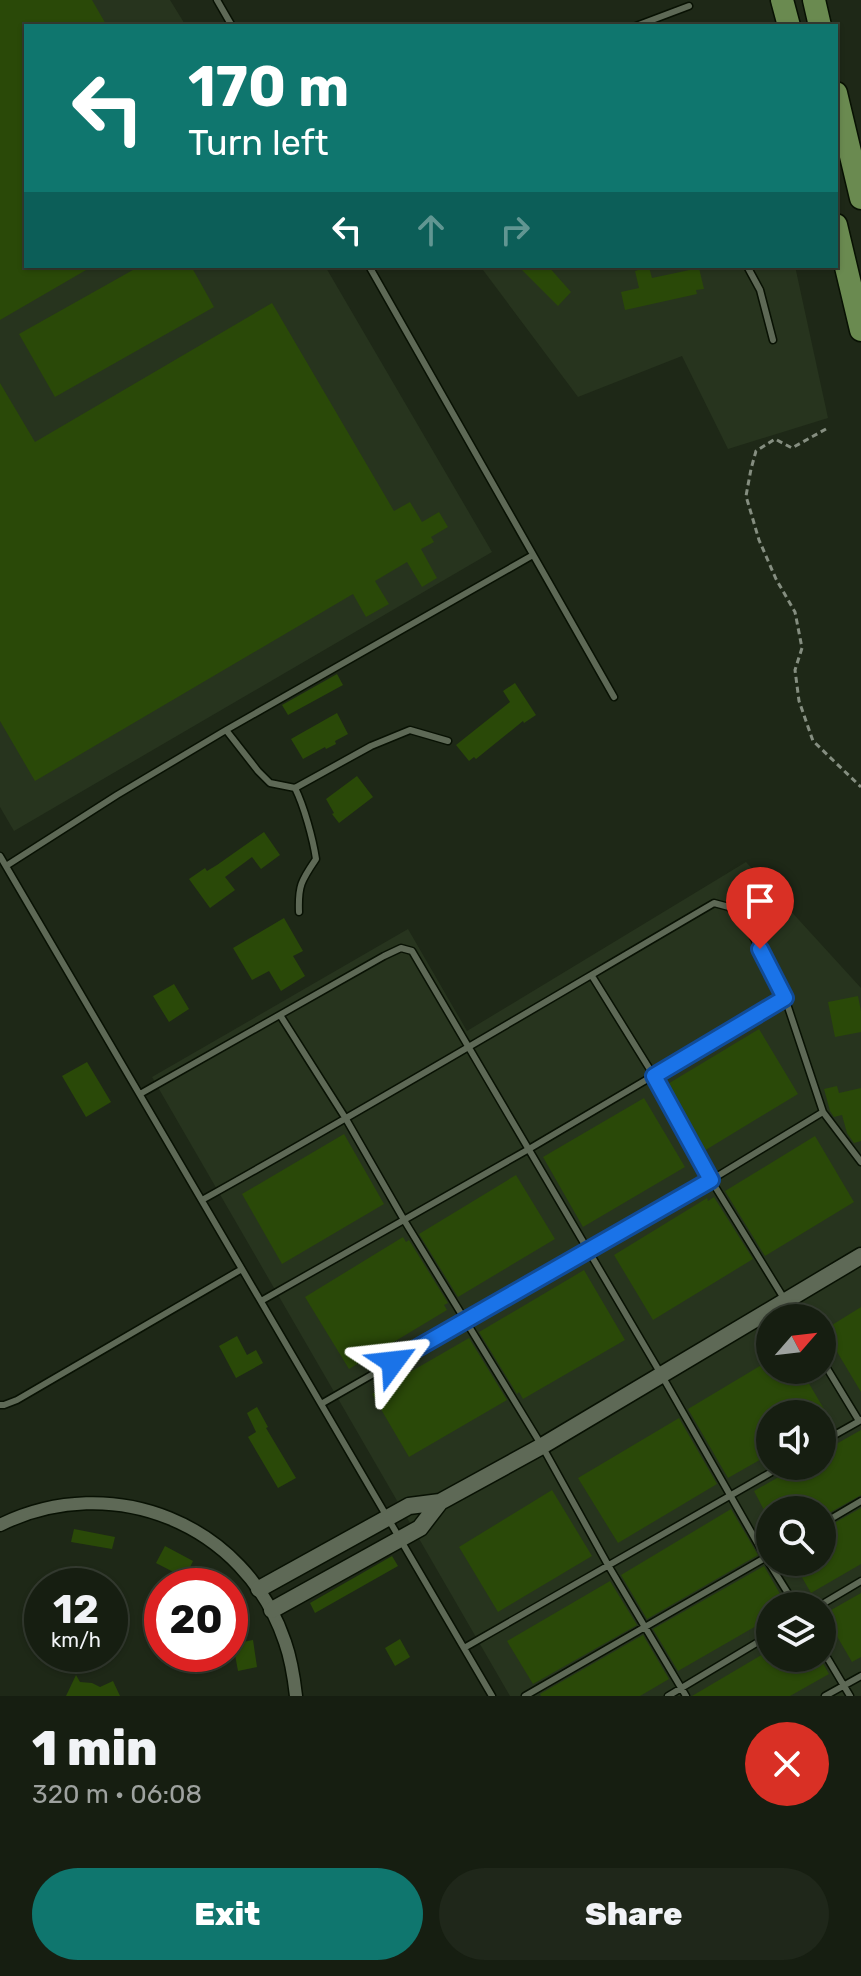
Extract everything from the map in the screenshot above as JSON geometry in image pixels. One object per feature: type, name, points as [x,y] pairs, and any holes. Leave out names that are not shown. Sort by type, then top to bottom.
[{"type":"highway","points":[[782,0],[788,24]]},
{"type":"highway","points":[[814,0],[820,24]]},
{"type":"highway","points":[[838,101],[861,198]]},
{"type":"highway","points":[[838,233],[861,330]]},
{"type":"street","points":[[259,1589],[409,1506],[440,1502],[542,1446],[861,1256]]},
{"type":"street","points":[[272,1610],[420,1528],[440,1502]]},
{"type":"street","points":[[0,1525],[31,1511],[78,1503],[111,1503],[142,1508],[173,1519],[214,1543],[239,1564],[259,1589],[286,1643],[296,1696]]},
{"type":"lane","points":[[217,0],[231,24]]},
{"type":"lane","points":[[641,24],[689,6]]},
{"type":"lane","points":[[370,268],[614,697]]},
{"type":"lane","points":[[748,268],[760,290],[773,340]]},
{"type":"lane","points":[[6,866],[226,730],[533,555]]},
{"type":"lane","points":[[226,730],[270,783],[295,788],[371,746],[410,730],[448,741]]},
{"type":"lane","points":[[295,788],[302,801],[316,859],[298,891],[299,912]]},
{"type":"lane","points":[[0,856],[492,1696]]},
{"type":"lane","points":[[202,1200],[714,903],[729,907],[747,925],[785,998],[823,1112],[861,1162]]},
{"type":"lane","points":[[140,1094],[384,956],[401,948],[412,951],[756,1537]]},
{"type":"lane","points":[[592,976],[787,1304]]},
{"type":"lane","points":[[261,1301],[529,1149],[785,998]]},
{"type":"lane","points":[[280,1015],[542,1446],[686,1696]]},
{"type":"lane","points":[[321,1404],[711,1180],[823,1112]]},
{"type":"lane","points":[[0,1405],[17,1400],[242,1269]]},
{"type":"lane","points":[[836,1383],[860,1423],[836,1435]]},
{"type":"lane","points":[[464,1648],[758,1480]]},
{"type":"lane","points":[[836,1516],[861,1501]]},
{"type":"lane","points":[[525,1696],[756,1564]]},
{"type":"lane","points":[[836,1596],[861,1581]]},
{"type":"lane","points":[[668,1696],[756,1643]]},
{"type":"lane","points":[[836,1672],[850,1696]]},
{"type":"lane","points":[[825,1696],[861,1676]]},
{"type":"path","points":[[826,429],[792,448],[775,439],[756,451],[746,496],[759,540],[795,612],[802,648],[795,670],[799,701],[813,741],[861,787]]},
{"type":"shaded area","points":[[0,0],[170,0],[185,24],[24,24],[24,268],[326,268],[492,552],[14,831],[0,807]]},
{"type":"shaded area","points":[[481,268],[795,268],[828,418],[728,449],[682,356],[578,397]]},
{"type":"shaded area","points":[[746,862],[861,988],[861,1696],[510,1696],[152,1077],[408,929],[467,1031]]},
{"type":"building","points":[[0,0],[92,0],[106,24],[24,24],[24,268],[90,268],[0,320]]},
{"type":"building","points":[[136,268],[192,268],[214,307],[55,397],[19,334]]},
{"type":"building","points":[[520,268],[550,268],[571,292],[558,306]]},
{"type":"building","points":[[649,268],[652,278],[699,268],[704,289],[696,290],[697,294],[625,310],[621,292],[639,288],[635,271]]},
{"type":"building","points":[[272,303],[394,511],[410,502],[422,522],[439,512],[448,527],[431,537],[434,542],[421,549],[437,578],[422,587],[407,562],[375,581],[389,604],[366,617],[353,594],[35,781],[0,721],[0,383],[35,442]]},
{"type":"building","points":[[337,674],[343,685],[288,715],[282,705]]},
{"type":"building","points":[[515,683],[536,715],[523,721],[476,759],[474,757],[469,761],[456,745],[510,702],[503,691]]},
{"type":"building","points":[[337,713],[348,734],[335,741],[336,744],[303,759],[291,739]]},
{"type":"building","points":[[357,776],[373,797],[339,823],[326,799]]},
{"type":"building","points":[[264,832],[280,855],[261,869],[252,857],[225,877],[235,890],[210,908],[189,879],[205,868],[207,871],[217,865]]},
{"type":"building","points":[[284,918],[303,951],[293,956],[305,976],[281,991],[269,971],[252,980],[233,948]]},
{"type":"building","points":[[174,984],[189,1009],[169,1022],[153,996]]},
{"type":"building","points":[[858,996],[861,1032],[835,1037],[828,1002]]},
{"type":"building","points":[[759,1029],[798,1094],[704,1151],[666,1085]]},
{"type":"building","points":[[87,1062],[111,1102],[86,1117],[62,1076]]},
{"type":"building","points":[[837,1086],[839,1093],[861,1088],[861,1141],[854,1143],[847,1133],[842,1115],[834,1117],[830,1111],[824,1089]]},
{"type":"building","points":[[644,1098],[685,1167],[583,1227],[543,1157]]},
{"type":"building","points":[[344,1134],[384,1204],[282,1264],[242,1194]]},
{"type":"building","points":[[815,1136],[854,1202],[765,1256],[725,1191]]},
{"type":"building","points":[[516,1175],[555,1239],[458,1297],[419,1234]]},
{"type":"building","points":[[714,1197],[753,1259],[653,1320],[614,1255],[707,1198],[708,1201]]},
{"type":"building","points":[[403,1237],[406,1242],[409,1240],[448,1303],[444,1305],[447,1310],[349,1369],[305,1297]]},
{"type":"building","points":[[584,1270],[625,1340],[523,1399],[479,1332]]},
{"type":"building","points":[[861,1307],[861,1392],[836,1350],[836,1323]]},
{"type":"building","points":[[237,1336],[247,1355],[256,1350],[263,1363],[236,1378],[219,1346]]},
{"type":"building","points":[[469,1338],[507,1400],[409,1457],[372,1394]]},
{"type":"building","points":[[756,1368],[756,1384],[809,1384],[819,1400],[756,1400],[756,1462],[728,1478],[688,1409]]},
{"type":"building","points":[[257,1407],[296,1478],[278,1488],[248,1437],[256,1432],[247,1413]]},
{"type":"building","points":[[679,1418],[717,1484],[618,1543],[578,1478]]},
{"type":"building","points":[[861,1430],[861,1495],[836,1509],[836,1496],[757,1496],[754,1491],[773,1480],[836,1480],[836,1444]]},
{"type":"building","points":[[552,1490],[592,1556],[498,1612],[459,1547]]},
{"type":"building","points":[[861,1508],[861,1564],[810,1592],[801,1576],[836,1576],[836,1522]]},
{"type":"building","points":[[731,1509],[756,1552],[756,1556],[647,1619],[621,1575]]},
{"type":"building","points":[[74,1529],[115,1537],[112,1549],[71,1542]]},
{"type":"building","points":[[165,1546],[193,1561],[190,1568],[166,1568],[156,1563]]},
{"type":"building","points":[[392,1556],[398,1566],[315,1613],[310,1603]]},
{"type":"building","points":[[756,1571],[756,1576],[770,1576],[779,1592],[756,1592],[756,1626],[678,1671],[653,1629]]},
{"type":"building","points":[[610,1581],[637,1625],[533,1684],[507,1641]]},
{"type":"building","points":[[861,1593],[861,1657],[852,1662],[836,1635],[836,1607]]},
{"type":"building","points":[[643,1635],[669,1679],[640,1696],[541,1696],[540,1694]]},
{"type":"building","points":[[400,1639],[410,1657],[395,1666],[385,1648]]},
{"type":"building","points":[[253,1640],[257,1667],[248,1669],[248,1641]]},
{"type":"building","points":[[756,1658],[756,1672],[829,1674],[790,1696],[692,1696]]},
{"type":"building","points":[[76,1675],[80,1682],[100,1687],[113,1681],[120,1696],[66,1696]]},
{"type":"route","points":[[393,1362],[711,1180],[654,1076],[785,998],[760,949]]}]
